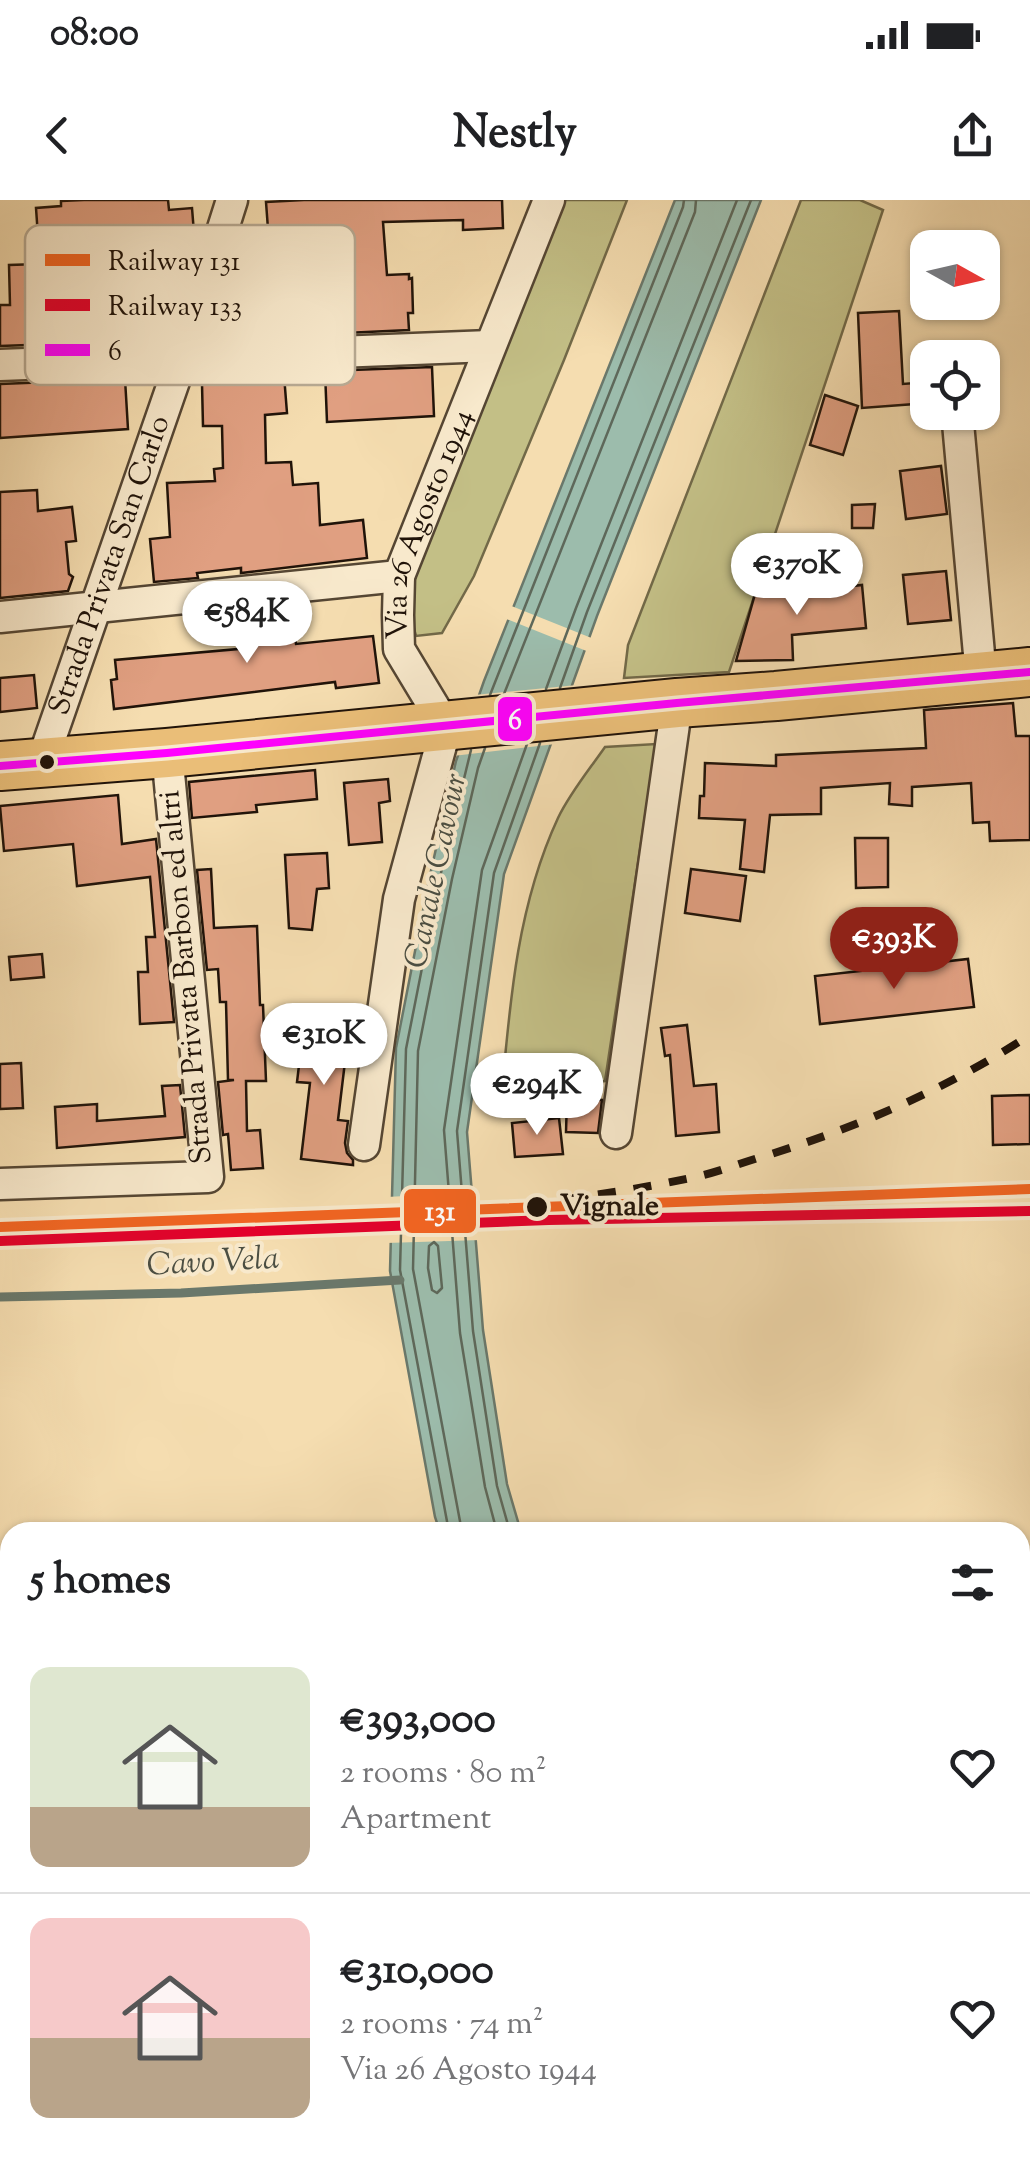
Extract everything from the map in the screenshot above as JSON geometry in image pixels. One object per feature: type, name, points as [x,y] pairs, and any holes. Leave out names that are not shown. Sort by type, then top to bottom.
[{"type":"main road","points":[[21,764],[1030,672]]},
{"type":"street","name":"Strada Privata San Carlo","points":[[224,225],[232,200]]},
{"type":"street","name":"Via 26 Agosto 1944","points":[[453,726],[400,648],[399,576],[549,200]]},
{"type":"street","points":[[355,351],[490,346]]},
{"type":"street","points":[[0,365],[25,364]]},
{"type":"street","name":"Strada Privata San Carlo","points":[[21,764],[96,606],[173,385]]},
{"type":"street","points":[[959,430],[981,676]]},
{"type":"street","points":[[0,617],[399,576]]},
{"type":"street","points":[[616,1134],[676,703]]},
{"type":"street","points":[[364,1146],[399,899],[453,726]]},
{"type":"street","name":"Strada Privata Barbon ed altri","points":[[0,1184],[208,1177],[167,753]]},
{"type":"shaded area","points":[[559,200],[627,200],[474,576],[442,633],[416,636],[408,606],[410,578]]},
{"type":"shaded area","points":[[801,200],[860,200],[883,210],[729,672],[624,678],[628,645]]},
{"type":"shaded area","points":[[656,744],[605,1081],[502,1091],[518,952],[534,884],[558,818],[605,747]]},
{"type":"water","name":"Canale Cavour","points":[[675,200],[761,200],[597,616],[504,874],[467,1132],[483,1330],[507,1484],[518,1522],[437,1522],[390,1271],[396,1048],[456,761],[484,681]]},
{"type":"pier","points":[[509,605],[594,639],[589,652],[504,618]]},
{"type":"pier","points":[[577,685],[556,744],[453,756],[474,695]]},
{"type":"pier","points":[[477,1192],[481,1240],[386,1243],[387,1197]]},
{"type":"building","points":[[168,200],[169,210],[192,208],[193,225],[37,225],[36,208],[61,206],[61,201]]},
{"type":"building","points":[[502,200],[503,228],[463,230],[463,220],[383,222],[387,275],[409,274],[412,278],[413,313],[408,313],[409,330],[355,333],[355,225],[268,225],[266,202]]},
{"type":"building","points":[[25,264],[25,345],[0,346],[0,305],[10,305],[9,265]]},
{"type":"building","points":[[899,311],[903,384],[910,383],[910,404],[862,408],[858,313]]},
{"type":"building","points":[[432,367],[434,416],[327,422],[326,385],[355,385],[355,370]]},
{"type":"building","points":[[0,384],[125,385],[128,429],[0,438]]},
{"type":"building","points":[[202,385],[285,385],[287,413],[265,415],[266,463],[291,462],[293,485],[318,483],[320,525],[363,520],[367,558],[241,573],[241,568],[197,573],[198,578],[154,582],[150,539],[170,537],[167,483],[215,481],[214,469],[223,468],[222,426],[203,426]]},
{"type":"building","points":[[825,395],[858,406],[843,455],[810,445]]},
{"type":"building","points":[[941,466],[947,514],[906,519],[900,471]]},
{"type":"building","points":[[37,490],[38,511],[72,507],[76,541],[66,542],[69,574],[73,577],[68,591],[0,598],[0,492]]},
{"type":"building","points":[[875,504],[873,528],[852,528],[852,505]]},
{"type":"building","points":[[946,571],[951,620],[908,624],[903,575]]},
{"type":"building","points":[[759,580],[791,585],[791,593],[862,585],[866,628],[792,635],[793,660],[736,661]]},
{"type":"building","points":[[290,606],[296,644],[373,636],[379,683],[336,688],[335,682],[114,709],[111,680],[117,679],[115,660],[249,648],[246,611]]},
{"type":"building","points":[[34,675],[37,708],[0,712],[0,678]]},
{"type":"building","points":[[1013,703],[1016,736],[1030,736],[1030,840],[990,841],[989,822],[973,823],[971,783],[912,787],[912,806],[889,804],[890,783],[821,788],[821,814],[770,815],[764,872],[740,869],[745,820],[699,818],[705,763],[776,766],[776,755],[926,748],[924,710]]},
{"type":"building","points":[[315,770],[317,799],[256,805],[257,812],[192,818],[189,782]]},
{"type":"building","points":[[388,779],[390,801],[379,803],[382,842],[349,845],[344,783]]},
{"type":"building","points":[[118,795],[122,844],[156,839],[174,1022],[140,1024],[138,972],[148,972],[146,937],[155,937],[150,877],[77,886],[73,844],[4,851],[0,806]]},
{"type":"building","points":[[855,838],[888,838],[888,887],[856,888]]},
{"type":"building","points":[[327,853],[329,888],[317,889],[312,930],[289,928],[285,855]]},
{"type":"building","points":[[211,869],[214,928],[257,926],[266,1081],[246,1081],[247,1131],[260,1130],[263,1168],[231,1170],[228,1134],[223,1135],[218,1082],[234,1080],[228,1080],[226,1002],[220,1002],[218,969],[207,970],[197,870]]},
{"type":"building","points":[[691,869],[746,876],[740,921],[685,913]]},
{"type":"building","points":[[42,954],[44,977],[11,980],[9,957]]},
{"type":"building","points":[[968,959],[974,1007],[820,1024],[815,976]]},
{"type":"building","points":[[305,1015],[350,1020],[338,1120],[348,1121],[345,1143],[353,1165],[301,1159],[310,1083],[297,1082]]},
{"type":"building","points":[[687,1025],[694,1086],[716,1084],[719,1132],[676,1136],[670,1055],[665,1056],[661,1028]]},
{"type":"building","points":[[21,1063],[23,1108],[0,1109],[0,1064]]},
{"type":"building","points":[[180,1085],[185,1137],[57,1148],[55,1107],[97,1104],[97,1121],[165,1116],[162,1086]]},
{"type":"building","points":[[1030,1095],[1030,1144],[993,1145],[992,1096]]},
{"type":"building","points":[[567,1098],[602,1100],[598,1133],[566,1132]]},
{"type":"building","points":[[559,1118],[563,1154],[515,1157],[512,1123]]},
{"type":"waterway","name":"Cavo Vela","points":[[0,1297],[181,1293],[400,1280]]},
{"type":"railway","points":[[491,1209],[670,1182],[768,1155],[903,1104],[1030,1035]]},
{"type":"railway","points":[[549,1220],[738,1199]]},
{"type":"rail line","name":"131","points":[[0,1227],[1030,1189]]},
{"type":"rail line","name":"133","points":[[0,1241],[549,1220],[1030,1211]]},
{"type":"transit line","name":"6","points":[[0,766],[1030,672]]},
{"type":"place","name":"Vignale","points":[[537,1207]]}]
